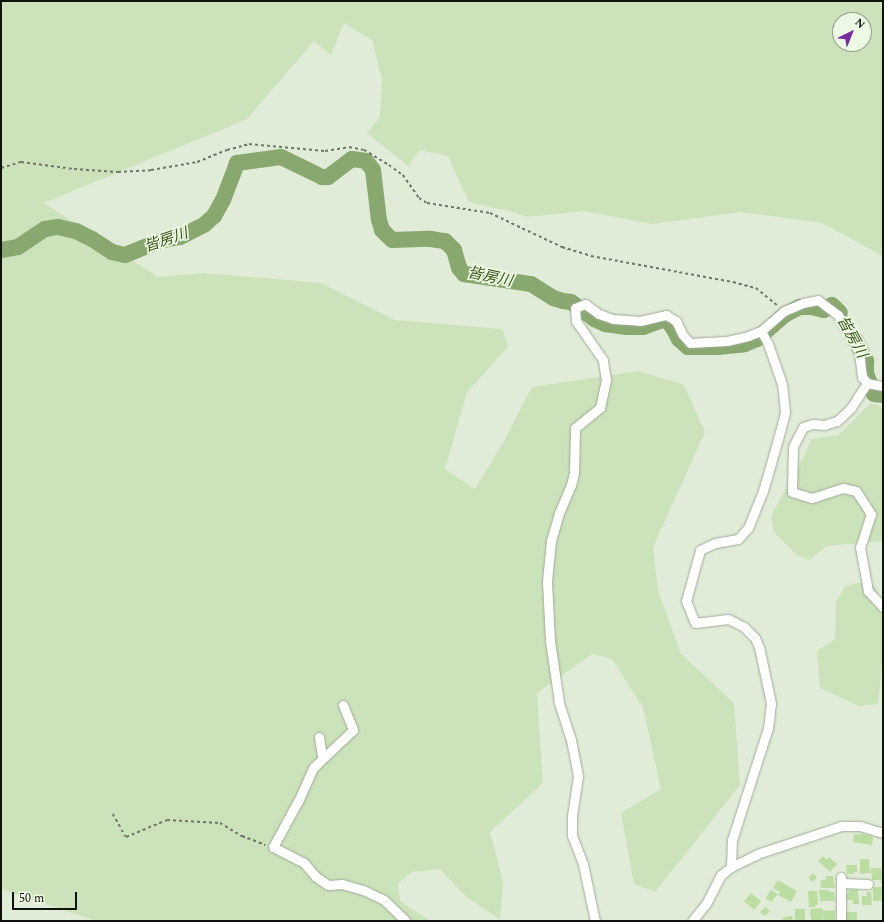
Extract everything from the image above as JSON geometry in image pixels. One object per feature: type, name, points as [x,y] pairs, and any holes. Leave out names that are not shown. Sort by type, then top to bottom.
[{"type":"street","points":[[595,921],[583,864],[572,836],[572,816],[578,776],[571,740],[559,702],[550,641],[547,581],[551,540],[559,513],[572,485],[574,473],[575,428],[600,408],[606,380],[603,360],[576,321],[575,308],[585,304],[598,314],[613,319],[640,321],[666,315],[676,321],[682,334],[690,343],[727,341],[748,336],[761,331],[784,311],[803,302],[818,300],[838,315],[859,352],[862,377],[867,383],[883,386]]},
{"type":"street","points":[[732,867],[732,840],[768,728],[771,703],[759,647],[755,638],[744,628],[728,619],[695,623],[686,602],[700,550],[715,543],[738,539],[748,528],[763,491],[778,439],[785,412],[782,384],[768,344],[761,331]]},
{"type":"street","points":[[867,383],[851,408],[837,421],[824,425],[812,424],[803,427],[793,447],[792,492],[812,498],[843,488],[856,491],[871,514],[860,547],[868,591],[883,607]]},
{"type":"street","points":[[343,705],[353,730],[322,757],[313,768],[298,801],[273,847],[304,863],[316,877],[328,885],[342,884],[363,890],[384,900],[406,921]]},
{"type":"street","points":[[319,737],[322,757]]},
{"type":"street","points":[[692,921],[706,904],[715,885],[722,875],[732,867],[760,853],[841,826],[860,826],[883,833]]},
{"type":"street","points":[[842,921],[841,880],[868,884]]},
{"type":"path","points":[[1,168],[21,162],[74,170],[118,172],[152,170],[197,162],[227,150],[249,144],[325,151],[349,147],[364,150],[403,175],[419,198],[427,203],[490,213],[562,247],[591,256],[733,282],[756,288],[784,311]]},
{"type":"path","points":[[113,814],[126,837],[167,820],[220,823],[242,836],[273,847]]},
{"type":"green space","points":[[1,1],[883,1],[883,256],[822,223],[741,212],[652,224],[584,211],[527,217],[517,213],[469,202],[448,156],[420,150],[408,166],[367,133],[380,117],[382,80],[372,40],[344,23],[331,55],[314,41],[247,119],[44,203],[158,277],[203,273],[321,283],[395,320],[502,329],[508,347],[467,392],[445,469],[475,489],[504,441],[532,387],[639,371],[684,385],[705,432],[653,547],[658,591],[681,654],[734,703],[740,785],[655,892],[634,884],[621,813],[661,789],[643,707],[612,659],[592,654],[537,693],[543,783],[490,832],[503,882],[500,919],[466,897],[440,869],[412,872],[398,883],[400,901],[430,921],[97,921],[1,889]]},
{"type":"green space","points":[[871,403],[883,408],[883,541],[827,546],[809,560],[797,555],[774,532],[771,516],[805,454],[811,439],[839,435]]},
{"type":"green space","points":[[870,580],[883,600],[883,654],[878,704],[859,706],[820,688],[817,651],[835,639],[836,602],[845,586]]},
{"type":"building","points":[[861,833],[873,837],[872,845],[853,842],[854,834],[861,835]]},
{"type":"building","points":[[823,856],[827,860],[829,857],[837,864],[830,872],[818,861]]},
{"type":"building","points":[[860,859],[869,859],[870,873],[860,874]]},
{"type":"building","points":[[846,865],[857,865],[857,872],[854,872],[854,874],[847,874]]},
{"type":"building","points":[[871,868],[881,868],[883,883],[881,883],[881,880],[872,880]]},
{"type":"building","points":[[813,873],[817,877],[813,882],[808,878]]},
{"type":"building","points":[[826,876],[833,876],[835,888],[821,888],[820,881],[826,879]]},
{"type":"building","points":[[778,880],[797,891],[791,902],[778,895],[780,892],[773,888]]},
{"type":"building","points":[[873,887],[883,887],[883,901],[873,901]]},
{"type":"building","points":[[770,890],[778,894],[771,902],[766,899]]},
{"type":"building","points":[[819,890],[829,890],[829,892],[834,892],[835,901],[820,901]]},
{"type":"building","points":[[849,890],[858,890],[859,904],[853,904],[853,900],[846,900],[846,894],[848,894]]},
{"type":"building","points":[[808,891],[817,891],[818,905],[815,905],[815,907],[809,907]]},
{"type":"building","points":[[866,892],[871,892],[872,905],[862,905],[862,896],[867,896]]},
{"type":"building","points":[[751,893],[761,901],[754,910],[744,902]]},
{"type":"building","points":[[765,907],[770,911],[765,916],[760,912]]},
{"type":"building","points":[[822,908],[823,911],[835,910],[835,921],[824,921],[823,914],[823,921],[811,921],[810,909]]},
{"type":"building","points":[[795,909],[805,909],[805,920],[795,920]]},
{"type":"building","points":[[846,912],[857,912],[857,921],[846,921]]},
{"type":"building","points":[[792,916],[793,921],[781,921],[784,917]]},
{"type":"waterway","name":"皆房川","points":[[1,250],[18,247],[45,229],[58,227],[76,231],[112,252],[125,255],[159,241],[180,237],[205,224],[214,216],[223,200],[237,163],[281,157],[322,177],[328,177],[352,159],[366,161],[373,170],[379,220],[382,230],[392,240],[430,239],[445,241],[454,250],[459,268],[464,274],[531,284],[553,298],[571,302],[594,319],[605,324],[627,327],[643,327],[665,319],[672,326],[679,339],[688,347],[718,347],[745,344],[757,339],[786,314],[800,307],[811,307],[824,310],[832,305],[840,313]]},
{"type":"waterway","name":"皆房川","points":[[855,339],[866,361],[866,373],[874,394],[883,395]]}]
